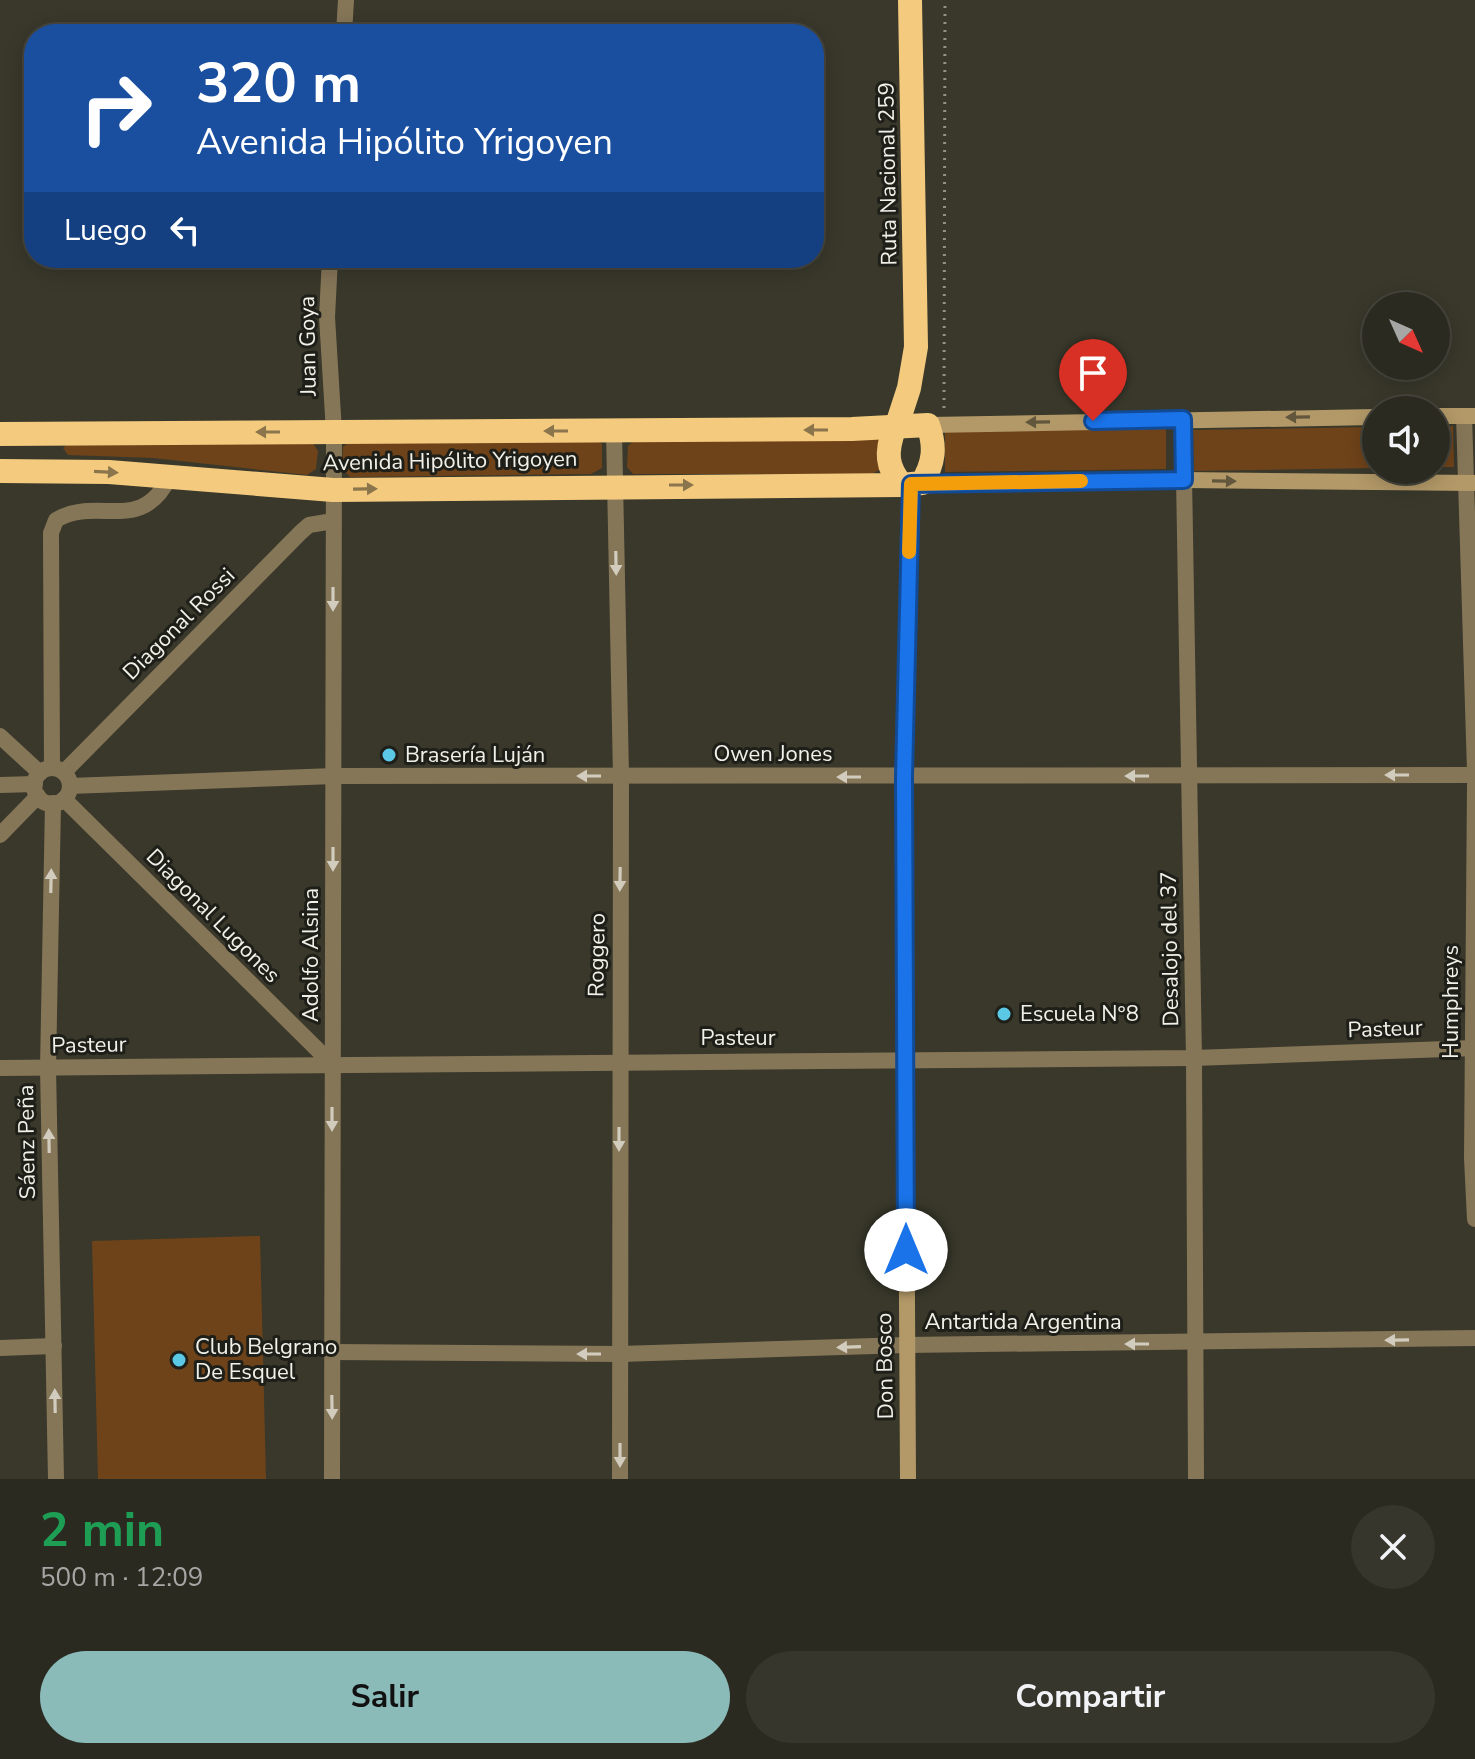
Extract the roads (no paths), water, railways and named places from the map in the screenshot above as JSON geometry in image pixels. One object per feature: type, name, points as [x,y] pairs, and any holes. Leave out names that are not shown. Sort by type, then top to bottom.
[{"type":"highway","name":"Ruta Nacional 259","points":[[910,0],[916,347],[909,388],[887,453],[890,471],[912,484],[932,467],[933,452],[933,425],[916,347]]},
{"type":"highway","name":"Avenida Hipólito Yrigoyen","points":[[0,434],[614,431],[933,425]]},
{"type":"highway","points":[[58,470],[62,434]]},
{"type":"highway","name":"Avenida Hipólito Yrigoyen","points":[[0,471],[58,470],[170,476],[333,490],[912,484]]},
{"type":"street","points":[[345,24],[346,0]]},
{"type":"street","name":"Juan Goya","points":[[329,268],[327,317],[334,432]]},
{"type":"street","points":[[1470,416],[1475,773]]},
{"type":"street","points":[[933,425],[1362,417]]},
{"type":"street","name":"Desalojo del 37","points":[[1183,419],[1194,1058],[1196,1479]]},
{"type":"street","name":"Roggero","points":[[614,431],[621,776],[618,1060],[620,1479]]},
{"type":"street","name":"Adolfo Alsina","points":[[332,1479],[334,432]]},
{"type":"street","name":"Sáenz Peña","points":[[56,1479],[48,1068],[52,785],[51,533],[56,520],[74,512],[123,513],[144,507],[163,490],[170,476]]},
{"type":"street","name":"Avenida Hipólito Yrigoyen","points":[[912,484],[1184,480],[1472,483]]},
{"type":"street","name":"Don Bosco","points":[[908,1479],[904,777],[912,484]]},
{"type":"street","name":"Diagonal Rossi","points":[[0,835],[301,532],[309,525],[333,521]]},
{"type":"street","name":"Diagonal Lugones","points":[[0,736],[332,1064]]},
{"type":"street","name":"Owen Jones","points":[[0,785],[334,776],[904,777],[1475,773]]},
{"type":"street","name":"Humphreys","points":[[1475,785],[1475,1219]]},
{"type":"street","name":"Pasteur","points":[[0,1068],[618,1060],[1194,1058],[1474,1048]]},
{"type":"street","name":"Antartida Argentina","points":[[331,1352],[620,1354],[906,1345],[1475,1338]]},
{"type":"street","points":[[0,1348],[54,1346]]},
{"type":"place","name":"Brasería Luján","points":[[389,755]]},
{"type":"place","name":"Escuela N°8","points":[[1004,1014]]},
{"type":"place","name":"Club Belgrano De Esquel","points":[[179,1360]]}]
